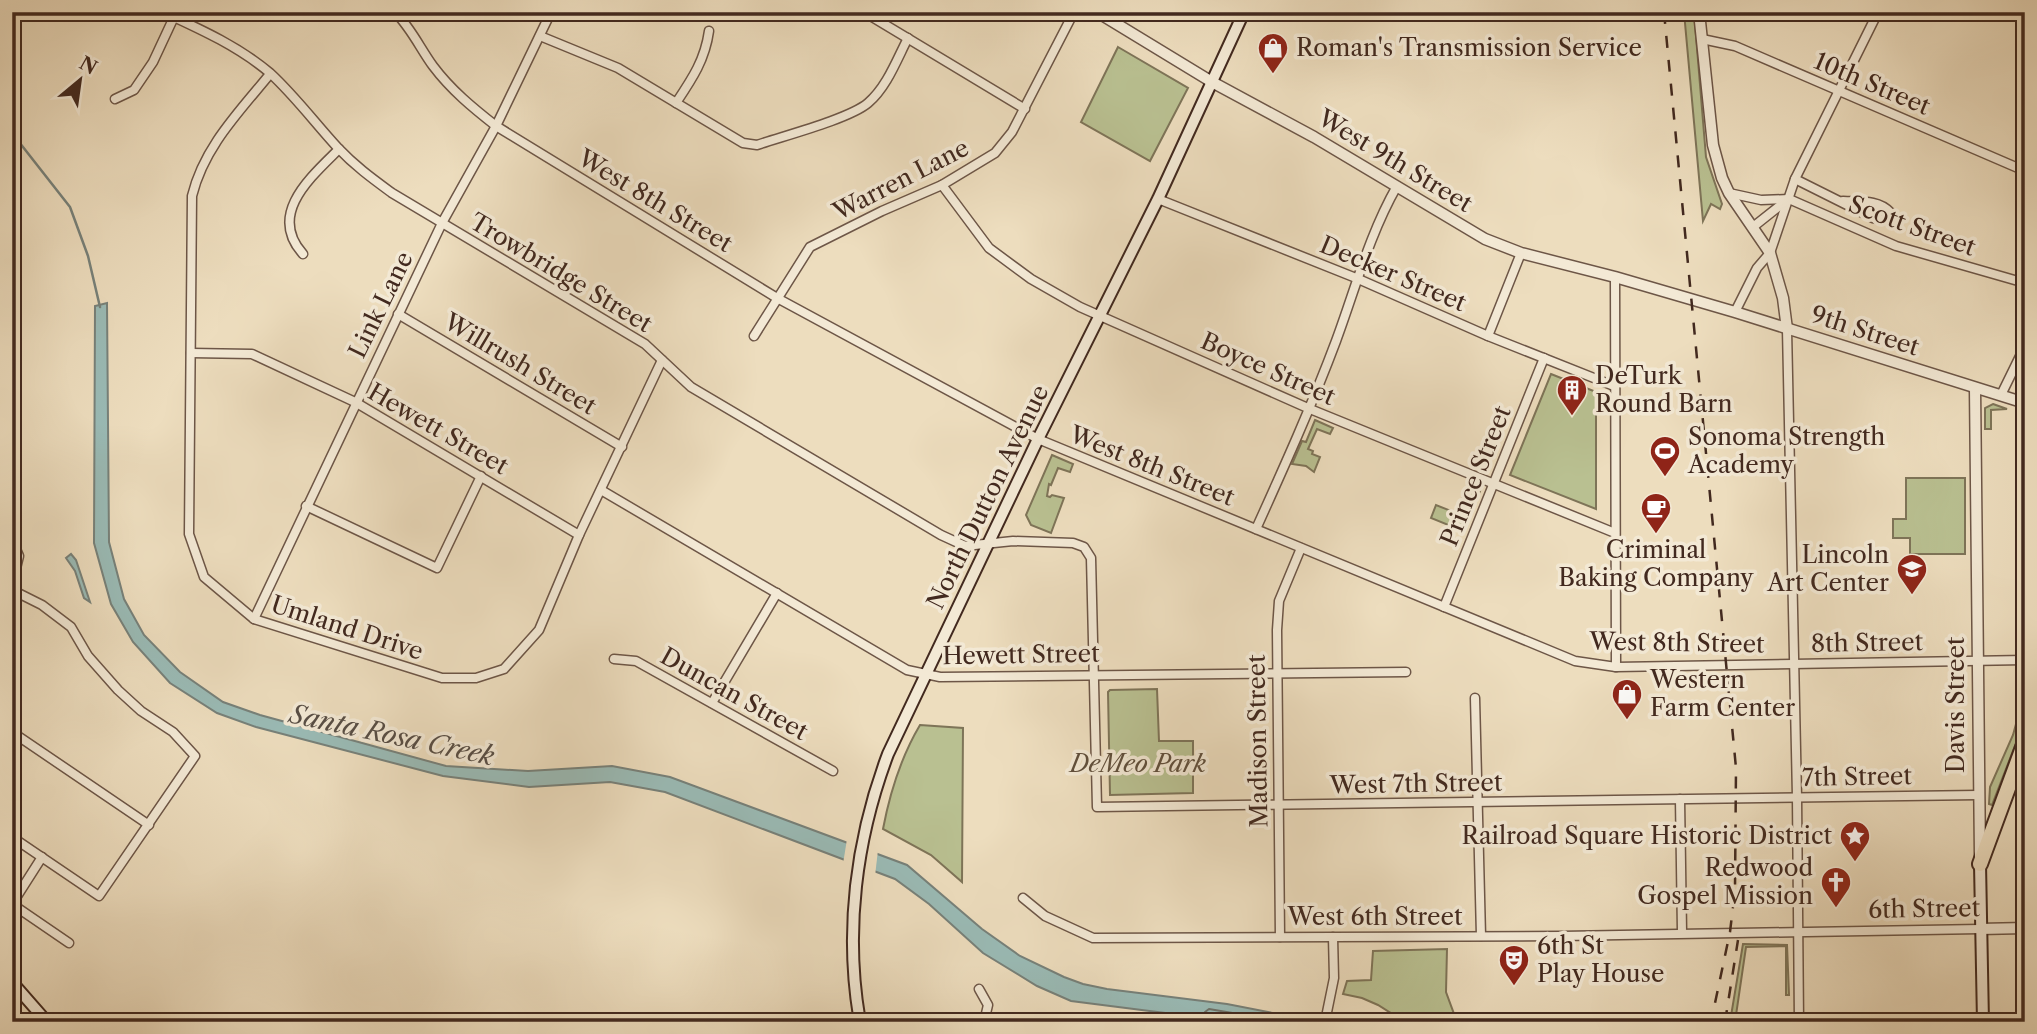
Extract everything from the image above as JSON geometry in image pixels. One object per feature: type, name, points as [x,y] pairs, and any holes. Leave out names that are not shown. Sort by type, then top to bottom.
[{"type":"highway","points":[[1980,864],[2025,742]]},
{"type":"main road","name":"North Dutton Avenue","points":[[860,1022],[855,993],[854,897],[875,788],[888,754],[1038,439],[1158,199],[1244,12]]},
{"type":"main road","name":"Davis Street","points":[[1980,864],[1983,1022]]},
{"type":"main road","points":[[12,982],[47,1022]]},
{"type":"street","name":"Trowbridge Street","points":[[163,12],[250,57],[290,92],[339,149],[365,174],[645,344],[691,387],[941,535],[965,546],[1013,541],[1073,543],[1084,547],[1091,558],[1093,674]]},
{"type":"street","name":"West 8th Street","points":[[395,12],[447,83],[496,126],[777,298],[1038,439],[1575,661],[1616,667],[1795,664]]},
{"type":"street","name":"Link Lane","points":[[254,619],[442,223],[496,126],[551,12]]},
{"type":"street","points":[[864,12],[1025,109]]},
{"type":"street","name":"Warren Lane","points":[[754,336],[810,247],[942,185],[995,153],[1012,132],[1025,109],[1074,12]]},
{"type":"street","name":"West 9th Street","points":[[1097,12],[1212,82],[1314,137],[1485,239],[1521,253],[1692,300]]},
{"type":"street","points":[[1699,12],[1713,145],[1721,178],[1728,193],[1770,253],[1783,298],[1787,329],[1795,664],[1799,1022]]},
{"type":"street","points":[[1735,312],[1757,268],[1770,253],[1795,179],[1878,12]]},
{"type":"street","points":[[115,99],[134,90],[153,62],[174,17]]},
{"type":"street","points":[[676,103],[700,67],[709,31]]},
{"type":"street","points":[[540,36],[618,68],[743,143],[757,145],[851,112],[868,103],[881,88],[908,38]]},
{"type":"street","name":"10th Street","points":[[1702,38],[1735,46],[2025,170]]},
{"type":"street","name":"Umland Drive","points":[[270,74],[219,135],[198,175],[192,196],[190,534],[204,577],[254,619],[442,678],[476,678],[505,669],[539,630],[579,535],[662,360]]},
{"type":"street","points":[[303,254],[294,244],[289,227],[293,202],[305,184],[339,149]]},
{"type":"street","points":[[1795,179],[1873,218],[1883,220],[1889,217],[1890,212],[1885,206],[1872,202],[1843,201]]},
{"type":"street","name":"Boyce Street","points":[[942,185],[989,248],[1031,279],[1099,316],[1310,409],[1615,533]]},
{"type":"street","points":[[1256,529],[1310,409],[1338,338],[1356,278],[1396,186]]},
{"type":"street","points":[[1728,193],[1761,200],[1789,199]]},
{"type":"street","name":"Decker Street","points":[[1158,199],[1614,386]]},
{"type":"street","points":[[1753,227],[1789,199]]},
{"type":"street","name":"Scott Street","points":[[1789,199],[1896,246],[2025,283]]},
{"type":"street","points":[[1489,336],[1521,253]]},
{"type":"street","points":[[1615,277],[1616,667]]},
{"type":"street","name":"9th Street","points":[[1692,300],[2025,403]]},
{"type":"street","name":"Willrush Street","points":[[398,314],[622,447]]},
{"type":"street","points":[[2001,395],[2025,346]]},
{"type":"street","name":"Hewett Street","points":[[191,353],[252,354],[355,402],[579,535]]},
{"type":"street","name":"Prince Street","points":[[1444,607],[1544,358]]},
{"type":"street","name":"Davis Street","points":[[1975,388],[1981,537],[1978,661],[1980,864]]},
{"type":"street","points":[[306,506],[437,568],[481,476]]},
{"type":"street","name":"Hewett Street","points":[[601,490],[907,670],[926,675],[944,677],[1406,672]]},
{"type":"street","points":[[12,540],[19,556],[12,585]]},
{"type":"street","name":"Madison Street","points":[[1280,937],[1276,672],[1279,601],[1301,548]]},
{"type":"street","points":[[12,590],[42,605],[71,627],[88,656],[118,690],[141,711],[173,732],[195,756],[99,896],[12,836]]},
{"type":"street","points":[[712,703],[777,593]]},
{"type":"street","name":"Duncan Street","points":[[614,659],[636,661],[832,771]]},
{"type":"street","name":"8th Street","points":[[1795,664],[2025,660]]},
{"type":"street","name":"West 7th Street","points":[[1093,674],[1097,807],[1736,798]]},
{"type":"street","points":[[1475,698],[1481,936]]},
{"type":"street","points":[[12,732],[149,825]]},
{"type":"street","name":"7th Street","points":[[1736,798],[1978,795]]},
{"type":"street","points":[[1680,799],[1682,932]]},
{"type":"street","points":[[42,857],[12,904],[69,943]]},
{"type":"street","name":"West 6th Street","points":[[1023,898],[1045,916],[1093,938],[1739,932]]},
{"type":"street","name":"6th Street","points":[[1739,932],[2025,928]]},
{"type":"street","points":[[1325,1022],[1334,978],[1333,937]]},
{"type":"street","points":[[979,989],[988,1005],[984,1022]]},
{"type":"green space","points":[[1684,12],[1694,12],[1706,157],[1722,204],[1720,209],[1711,204],[1703,221]]},
{"type":"green space","points":[[1118,47],[1188,88],[1150,161],[1081,122]]},
{"type":"green space","points":[[1551,374],[1596,392],[1596,509],[1510,475]]},
{"type":"green space","points":[[1993,404],[2007,409],[1991,410],[1991,429],[1985,429],[1985,408]]},
{"type":"green space","points":[[1315,420],[1333,428],[1330,434],[1317,429],[1308,449],[1320,457],[1314,472],[1306,466],[1292,464],[1302,441],[1306,442]]},
{"type":"green space","points":[[1052,455],[1073,464],[1070,472],[1058,468],[1051,485],[1049,484],[1047,496],[1064,498],[1051,533],[1031,525],[1026,515]]},
{"type":"green space","points":[[1906,478],[1965,478],[1965,554],[1910,554],[1910,538],[1893,538],[1893,519],[1906,519]]},
{"type":"green space","points":[[1468,485],[1480,491],[1463,531],[1431,518],[1436,505],[1456,513]]},
{"type":"green space","name":"DeMeo Park","points":[[1157,689],[1159,741],[1193,741],[1193,793],[1110,795],[1108,692]]},
{"type":"green space","points":[[2025,691],[2025,720],[1992,805],[1989,804],[1990,787],[2013,735]]},
{"type":"green space","points":[[920,725],[963,728],[962,882],[931,855],[883,829],[897,775]]},
{"type":"green space","points":[[1743,944],[1787,945],[1789,995],[1786,995],[1786,946],[1746,947],[1735,1022],[1730,1022]]},
{"type":"green space","points":[[1447,949],[1446,992],[1457,1022],[1405,1022],[1378,1005],[1343,994],[1347,981],[1371,980],[1373,951]]},
{"type":"water","points":[[107,303],[109,542],[124,599],[144,635],[180,672],[223,702],[260,715],[446,766],[528,771],[612,766],[670,777],[907,865],[982,929],[1020,956],[1064,977],[1107,989],[1227,1004],[1319,1022],[1216,1022],[1071,1001],[1037,986],[983,953],[929,904],[895,879],[665,792],[610,782],[529,787],[443,776],[256,727],[217,713],[170,683],[133,642],[111,604],[94,543],[95,306]]},
{"type":"water","points":[[71,554],[76,560],[90,602],[84,598],[75,571],[66,558]]},
{"type":"pier","points":[[847,839],[878,850],[875,876],[843,864]]},
{"type":"waterway","name":"Santa Rosa Creek","points":[[12,133],[70,207],[88,256],[100,307]]},
{"type":"railway","points":[[1664,12],[1736,768],[1735,890],[1730,932],[1711,1022]]},
{"type":"railway","points":[[1725,1022],[1738,940]]},
{"type":"place","name":"Roman's Transmission Service","points":[[1273,75]]},
{"type":"place","name":"DeTurk Round Barn","points":[[1572,417]]},
{"type":"place","name":"Sonoma Strength Academy","points":[[1665,478]]},
{"type":"place","name":"Criminal Baking Company","points":[[1656,535]]},
{"type":"place","name":"Lincoln Art Center","points":[[1912,596]]},
{"type":"place","name":"Western Farm Center","points":[[1627,721]]},
{"type":"place","name":"Railroad Square Historic District","points":[[1855,863]]},
{"type":"place","name":"Redwood Gospel Mission","points":[[1836,909]]},
{"type":"place","name":"6th St Play House","points":[[1514,987]]}]
